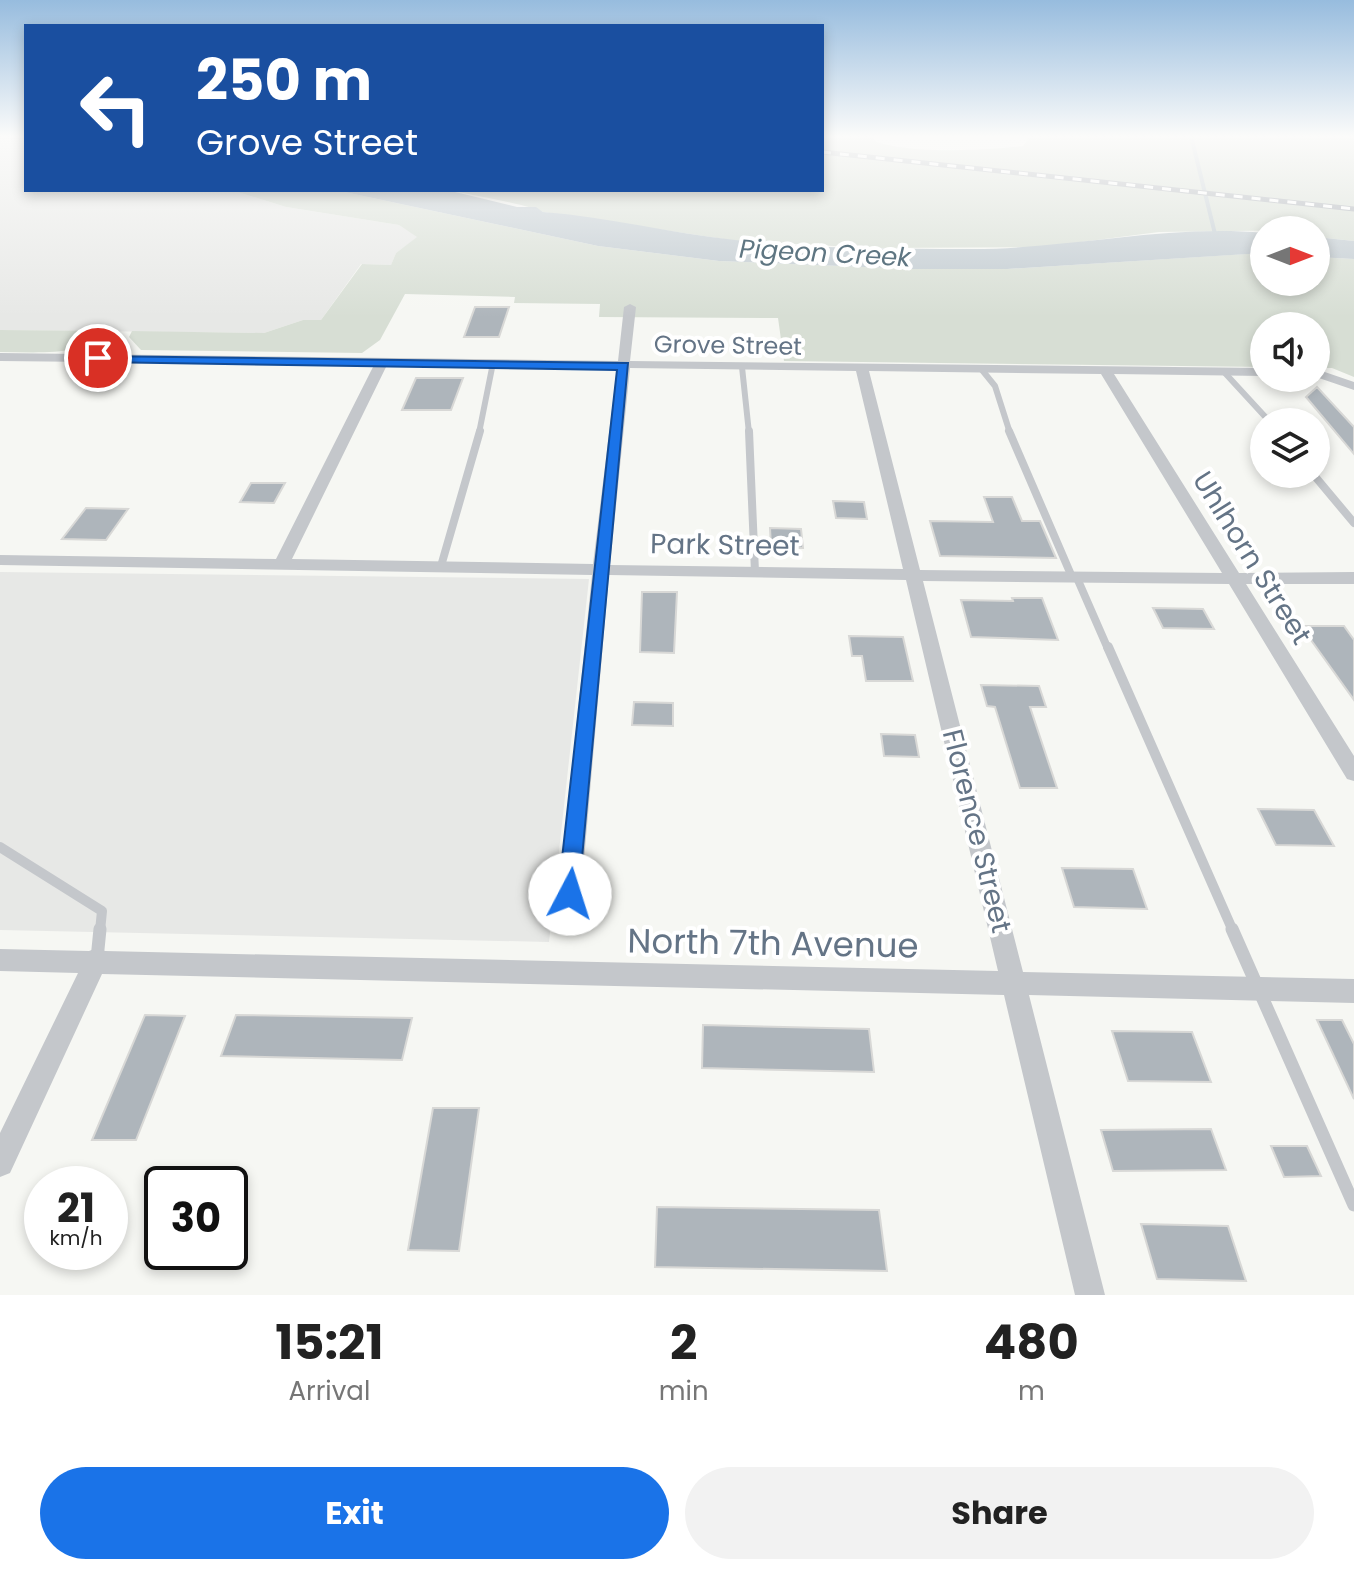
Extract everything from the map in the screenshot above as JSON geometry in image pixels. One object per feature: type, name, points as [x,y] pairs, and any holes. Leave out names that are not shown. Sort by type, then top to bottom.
[{"type":"street","points":[[570,894],[630,307]]},
{"type":"street","name":"Grove Street","points":[[0,357],[1250,372]]},
{"type":"street","points":[[282,564],[382,362]]},
{"type":"street","name":"Florence Street","points":[[862,368],[1090,1295]]},
{"type":"street","name":"Uhlhorn Street","points":[[1106,371],[1354,773]]},
{"type":"street","points":[[1330,377],[1354,386]]},
{"type":"street","name":"Park Street","points":[[0,560],[1075,578],[1354,578]]},
{"type":"street","points":[[0,1163],[97,959]]},
{"type":"street","name":"North 7th Avenue","points":[[0,960],[97,959],[187,966],[1015,981],[1354,991]]},
{"type":"lane","points":[[98,358],[115,340]]},
{"type":"lane","points":[[441,566],[478,442],[493,363]]},
{"type":"lane","points":[[742,367],[752,456],[755,572]]},
{"type":"lane","points":[[982,370],[995,386],[1000,410],[1354,1205]]},
{"type":"lane","points":[[1224,372],[1257,408]]},
{"type":"lane","points":[[1325,488],[1354,523]]},
{"type":"lane","points":[[0,847],[102,911],[97,959]]},
{"type":"shaded area","points":[[0,196],[252,196],[286,207],[399,225],[418,237],[396,253],[391,265],[361,264],[321,320],[303,320],[264,333],[0,330]]},
{"type":"shaded area","points":[[252,196],[365,196],[598,246],[719,261],[913,269],[1007,269],[1250,254],[1250,296],[1330,296],[1330,258],[1354,259],[1354,377],[1330,368],[1330,312],[1250,312],[1250,367],[784,361],[778,318],[599,317],[600,304],[514,303],[515,297],[405,294],[380,340],[362,353],[141,350],[129,337],[132,331],[264,333],[303,320],[321,320],[362,264],[391,265],[396,253],[417,237],[399,225],[286,207]]},
{"type":"shaded area","points":[[480,196],[1354,196],[1354,241],[1330,238],[1330,216],[1250,216],[1250,231],[1159,232],[1042,247],[872,248],[737,241],[537,209]]},
{"type":"shaded area","points":[[0,330],[114,331],[74,349],[0,352]]},
{"type":"shaded area","points":[[0,572],[589,579],[549,942],[0,930]]},
{"type":"water","name":"Pigeon Creek","points":[[365,196],[473,196],[517,207],[536,207],[543,212],[711,237],[880,249],[1004,248],[1152,234],[1250,232],[1250,254],[1007,269],[913,269],[719,261],[598,246]]},
{"type":"water","points":[[1330,238],[1354,241],[1354,259],[1330,258]]},
{"type":"building","points":[[475,307],[509,307],[499,337],[464,337]]},
{"type":"building","points":[[416,378],[463,378],[451,410],[402,410]]},
{"type":"building","points":[[1312,392],[1322,392],[1354,427],[1354,454],[1330,426],[1330,408],[1315,408],[1306,397]]},
{"type":"building","points":[[251,483],[285,483],[274,503],[240,502]]},
{"type":"building","points":[[984,497],[1012,497],[1022,521],[1040,521],[1056,558],[940,556],[930,521],[993,522]]},
{"type":"building","points":[[833,501],[864,502],[867,519],[836,518]]},
{"type":"building","points":[[86,508],[128,509],[106,540],[62,539]]},
{"type":"building","points":[[770,528],[801,529],[803,548],[771,547]]},
{"type":"building","points":[[642,592],[677,592],[674,653],[640,652]]},
{"type":"building","points":[[1012,598],[1042,598],[1058,640],[971,637],[961,600],[1013,601]]},
{"type":"building","points":[[1153,608],[1203,609],[1214,629],[1163,628]]},
{"type":"building","points":[[1301,626],[1344,626],[1354,640],[1354,700]]},
{"type":"building","points":[[849,636],[903,637],[913,681],[866,681],[862,656],[852,656]]},
{"type":"building","points":[[981,685],[1039,686],[1046,707],[1030,707],[1057,788],[1020,788],[995,707],[987,706]]},
{"type":"building","points":[[634,702],[673,703],[673,726],[632,725]]},
{"type":"building","points":[[881,734],[915,735],[919,757],[884,756]]},
{"type":"building","points":[[1258,809],[1314,810],[1334,846],[1276,845]]},
{"type":"building","points":[[1062,868],[1133,869],[1147,909],[1074,907]]},
{"type":"building","points":[[145,1015],[185,1016],[136,1140],[92,1140]]},
{"type":"building","points":[[236,1015],[412,1018],[402,1060],[221,1056]]},
{"type":"building","points":[[1317,1020],[1342,1020],[1354,1044],[1354,1099]]},
{"type":"building","points":[[703,1025],[869,1029],[874,1072],[702,1068]]},
{"type":"building","points":[[1112,1031],[1192,1032],[1211,1082],[1128,1081]]},
{"type":"building","points":[[433,1108],[479,1108],[459,1251],[408,1250]]},
{"type":"building","points":[[1211,1129],[1226,1170],[1113,1171],[1101,1130]]},
{"type":"building","points":[[1271,1146],[1307,1146],[1321,1176],[1284,1177]]},
{"type":"building","points":[[657,1207],[879,1210],[887,1271],[655,1267]]},
{"type":"building","points":[[1141,1224],[1228,1226],[1246,1281],[1157,1279]]},
{"type":"waterway","points":[[1206,196],[1216,238]]},
{"type":"railway","points":[[1237,196],[1354,209]]},
{"type":"route","points":[[98,358],[624,366],[570,894]]}]
